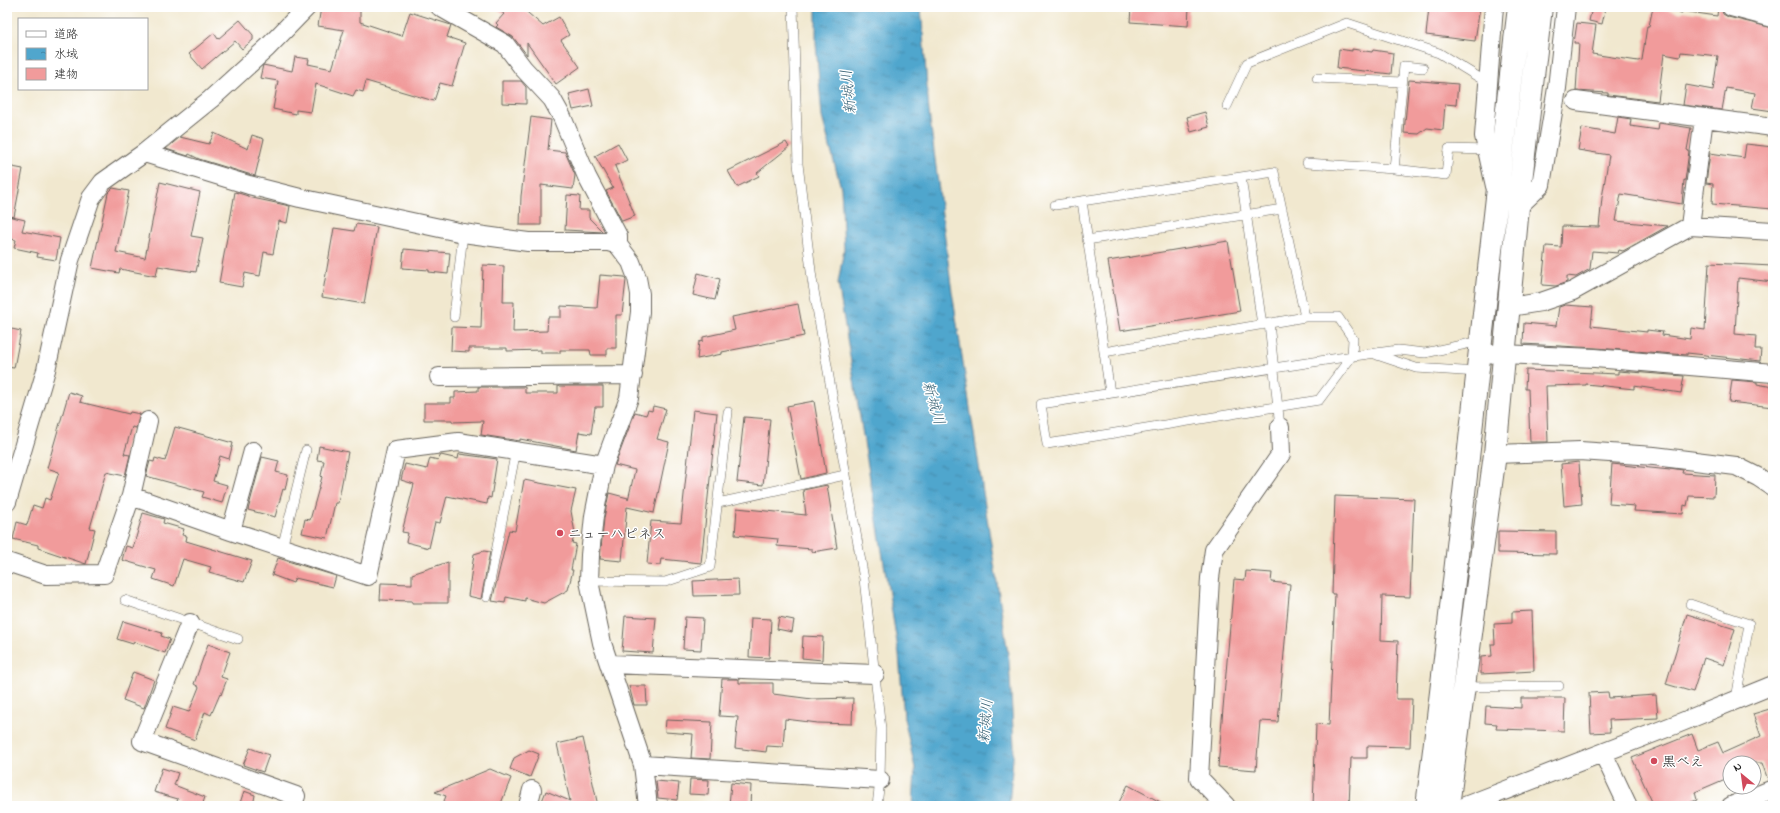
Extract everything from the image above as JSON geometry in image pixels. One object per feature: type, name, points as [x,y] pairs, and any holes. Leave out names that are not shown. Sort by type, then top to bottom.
[{"type":"street","points":[[7,502],[46,370],[70,260],[91,198],[102,182],[144,153],[211,99],[267,48],[307,7]]},
{"type":"street","points":[[440,7],[505,44],[523,68],[552,98],[562,116],[587,177],[618,236],[618,245]]},
{"type":"street","points":[[1494,7],[1484,136],[1497,195]]},
{"type":"street","points":[[1427,806],[1449,636],[1519,7]]},
{"type":"street","points":[[1448,806],[1495,454],[1510,307],[1518,206],[1541,7]]},
{"type":"street","points":[[1731,7],[1773,18]]},
{"type":"street","points":[[1518,206],[1541,185],[1568,8]]},
{"type":"street","points":[[1576,101],[1773,127]]},
{"type":"street","points":[[1690,226],[1704,118]]},
{"type":"street","points":[[144,153],[249,185],[300,198],[462,232],[528,242],[608,242],[618,245],[631,262],[637,278],[640,294],[640,312],[629,398],[604,465],[594,516],[589,581],[602,643],[643,765],[648,806]]},
{"type":"street","points":[[1510,307],[1541,302],[1573,291],[1690,226],[1773,231]]},
{"type":"street","points":[[1480,355],[1505,354],[1603,358],[1773,373]]},
{"type":"street","points":[[439,377],[633,375]]},
{"type":"street","points":[[7,562],[46,575],[104,574],[131,496],[148,421]]},
{"type":"street","points":[[1226,806],[1199,778],[1210,578],[1214,550],[1281,454],[1280,428]]},
{"type":"street","points":[[131,496],[368,576],[396,450],[458,442],[604,465]]},
{"type":"street","points":[[231,531],[253,451]]},
{"type":"street","points":[[1495,454],[1580,451],[1654,456],[1736,466],[1758,477],[1773,487]]},
{"type":"street","points":[[190,623],[142,741],[296,796],[292,806]]},
{"type":"street","points":[[609,664],[875,674]]},
{"type":"street","points":[[1465,806],[1773,685]]},
{"type":"street","points":[[1603,753],[1628,806]]},
{"type":"street","points":[[643,765],[880,780]]},
{"type":"street","points":[[1731,806],[1773,790]]},
{"type":"lane","points":[[793,7],[798,164],[812,279],[864,579],[881,729],[880,780],[877,806]]},
{"type":"lane","points":[[1227,106],[1247,63],[1347,23],[1439,54],[1488,83]]},
{"type":"lane","points":[[1394,169],[1404,66],[1423,68]]},
{"type":"lane","points":[[1316,78],[1402,82]]},
{"type":"lane","points":[[1307,163],[1394,169],[1446,175],[1450,149],[1487,150]]},
{"type":"lane","points":[[1055,205],[1274,172],[1304,317]]},
{"type":"lane","points":[[1241,177],[1246,215],[1274,367],[1280,428]]},
{"type":"lane","points":[[1082,201],[1110,393]]},
{"type":"lane","points":[[1087,240],[1282,210]]},
{"type":"lane","points":[[454,317],[462,232]]},
{"type":"lane","points":[[1104,352],[1304,317],[1338,317],[1353,339],[1352,356],[1319,400],[1047,444],[1041,404],[1274,367],[1352,356],[1376,354],[1398,350],[1425,353],[1480,355]]},
{"type":"lane","points":[[1376,354],[1416,368],[1480,355]]},
{"type":"lane","points":[[589,581],[665,582],[710,567],[728,412]]},
{"type":"lane","points":[[282,548],[306,450]]},
{"type":"lane","points":[[487,597],[516,450]]},
{"type":"lane","points":[[718,503],[845,475]]},
{"type":"lane","points":[[124,600],[238,639]]},
{"type":"lane","points":[[1690,604],[1749,624],[1736,699]]},
{"type":"lane","points":[[1463,688],[1559,686]]},
{"type":"water","name":"新城川","points":[[816,7],[921,7],[929,112],[951,285],[1009,660],[1014,746],[1009,806],[913,806],[915,768],[904,718],[899,655],[838,283],[844,249],[841,188],[822,117],[816,44]]},
{"type":"building","points":[[321,7],[360,7],[360,22],[402,36],[410,12],[451,25],[447,37],[465,43],[452,86],[440,83],[434,101],[366,81],[363,92],[356,90],[353,96],[316,84],[311,112],[296,110],[296,114],[273,109],[278,81],[260,78],[263,65],[292,71],[295,57],[309,59],[308,64],[332,69],[344,30],[318,26]]},
{"type":"building","points":[[495,7],[521,7],[543,26],[559,17],[569,35],[561,40],[580,67],[556,84],[527,43],[527,55],[513,37],[496,27],[498,25],[496,23],[504,14]]},
{"type":"building","points":[[1131,7],[1189,7],[1188,26],[1130,22]]},
{"type":"building","points":[[1429,7],[1480,7],[1475,41],[1426,35]]},
{"type":"building","points":[[1653,7],[1682,13],[1682,11],[1717,16],[1718,7],[1721,7],[1723,14],[1728,17],[1773,28],[1773,111],[1752,108],[1755,93],[1726,88],[1722,110],[1683,105],[1686,85],[1713,90],[1718,56],[1681,52],[1680,57],[1664,54],[1658,101],[1608,95],[1608,93],[1576,91],[1579,43],[1574,43],[1577,23],[1596,25],[1592,54],[1638,61],[1642,60],[1647,26],[1649,26]]},
{"type":"building","points":[[1592,8],[1605,11],[1602,24],[1589,21]]},
{"type":"building","points":[[240,20],[253,35],[253,40],[242,49],[235,41],[202,69],[189,54],[214,33],[218,39]]},
{"type":"building","points":[[1339,49],[1372,52],[1373,50],[1393,53],[1391,74],[1337,68]]},
{"type":"building","points":[[1409,80],[1458,84],[1456,105],[1445,104],[1443,130],[1427,128],[1419,134],[1404,133]]},
{"type":"building","points":[[502,81],[521,81],[526,87],[526,104],[502,103]]},
{"type":"building","points":[[589,89],[593,106],[573,110],[569,94]]},
{"type":"building","points":[[1205,112],[1209,127],[1191,132],[1187,117]]},
{"type":"building","points":[[531,117],[551,120],[548,150],[565,152],[575,175],[573,189],[541,185],[541,225],[520,225],[521,196]]},
{"type":"building","points":[[1618,117],[1631,119],[1630,126],[1658,130],[1659,123],[1691,128],[1687,150],[1689,151],[1682,204],[1621,194],[1616,221],[1668,226],[1623,251],[1619,250],[1618,253],[1592,251],[1590,269],[1576,277],[1567,276],[1567,282],[1556,286],[1542,285],[1546,246],[1561,247],[1562,226],[1599,227],[1609,155],[1578,150],[1582,128],[1615,134]]},
{"type":"building","points":[[214,133],[248,149],[252,135],[264,139],[255,176],[199,159],[189,154],[188,156],[166,149],[180,137],[209,144]]},
{"type":"building","points":[[786,142],[789,147],[757,173],[759,176],[737,187],[728,171]]},
{"type":"building","points":[[618,143],[627,160],[615,166],[635,216],[622,221],[606,191],[613,188],[595,156]]},
{"type":"building","points":[[1746,144],[1773,147],[1773,209],[1712,204],[1713,184],[1706,183],[1710,153],[1744,158]]},
{"type":"building","points":[[7,166],[23,169],[14,217],[8,216],[25,220],[22,231],[60,238],[56,260],[37,257],[38,253],[14,248],[16,240],[7,238]]},
{"type":"building","points":[[160,182],[200,192],[191,236],[203,238],[196,272],[158,266],[156,276],[120,269],[119,273],[92,268],[108,193],[113,188],[129,191],[116,252],[145,258]]},
{"type":"building","points":[[235,192],[248,197],[290,206],[287,223],[279,221],[273,254],[264,252],[260,276],[245,273],[242,287],[219,283]]},
{"type":"building","points":[[567,195],[580,196],[579,210],[589,210],[589,218],[603,232],[565,230]]},
{"type":"building","points":[[356,224],[377,227],[364,304],[322,297],[334,228],[354,231]]},
{"type":"building","points":[[1228,241],[1240,311],[1120,331],[1108,261]]},
{"type":"building","points":[[404,249],[450,253],[448,274],[429,272],[429,270],[402,268]]},
{"type":"building","points":[[1709,263],[1773,266],[1773,282],[1738,278],[1735,334],[1756,336],[1755,349],[1761,349],[1760,361],[1687,353],[1687,355],[1523,344],[1524,323],[1556,326],[1559,307],[1565,305],[1593,307],[1591,326],[1647,332],[1647,330],[1663,332],[1662,335],[1690,339],[1691,328],[1705,330]]},
{"type":"building","points":[[483,265],[504,266],[503,302],[514,302],[513,332],[547,331],[548,317],[561,317],[561,306],[597,308],[600,275],[625,277],[626,280],[622,315],[616,315],[616,348],[607,348],[607,355],[591,355],[590,350],[560,350],[560,353],[541,353],[541,350],[507,351],[507,348],[469,348],[469,352],[451,351],[452,327],[481,328]]},
{"type":"building","points":[[698,273],[720,279],[715,300],[693,295]]},
{"type":"building","points":[[798,304],[804,336],[722,352],[722,354],[697,359],[699,342],[703,341],[703,337],[735,330],[732,317]]},
{"type":"building","points":[[7,328],[21,331],[14,368],[7,367]]},
{"type":"building","points":[[1526,370],[1618,374],[1618,371],[1684,376],[1681,393],[1634,386],[1634,389],[1586,384],[1546,386],[1548,442],[1530,442],[1528,389],[1525,389]]},
{"type":"building","points":[[1732,380],[1757,382],[1757,384],[1773,387],[1773,407],[1729,402]]},
{"type":"building","points":[[558,386],[603,386],[603,407],[595,407],[591,434],[579,432],[576,450],[520,439],[520,441],[481,435],[483,421],[452,422],[452,420],[424,420],[424,403],[451,403],[451,398],[455,398],[455,392],[478,391],[478,387],[525,387],[525,393],[558,393]]},
{"type":"building","points":[[69,392],[82,396],[80,402],[129,414],[130,412],[140,414],[136,428],[132,427],[124,454],[130,455],[125,476],[106,472],[90,528],[95,529],[86,564],[38,548],[38,545],[13,539],[17,522],[27,525],[33,505],[42,508],[45,498],[50,500],[59,472],[47,468]]},
{"type":"building","points":[[814,401],[826,473],[801,479],[787,406]]},
{"type":"building","points":[[653,406],[666,409],[657,439],[669,442],[654,513],[627,507],[622,561],[600,559],[604,518],[609,493],[628,498],[628,500],[635,470],[615,465],[635,412],[646,415],[648,410],[652,411]]},
{"type":"building","points":[[693,410],[717,413],[701,563],[661,559],[660,565],[647,564],[651,521],[681,523]]},
{"type":"building","points":[[744,417],[770,419],[763,485],[737,482]]},
{"type":"building","points":[[175,427],[233,443],[229,459],[220,456],[213,481],[227,485],[222,503],[202,497],[204,492],[146,476],[150,461],[154,462],[155,458],[165,461]]},
{"type":"building","points":[[319,446],[348,452],[338,503],[335,503],[327,538],[302,533],[305,519],[310,520],[322,477],[324,461],[317,460]]},
{"type":"building","points":[[459,454],[497,459],[491,498],[488,497],[487,504],[447,496],[440,523],[435,522],[429,548],[406,542],[408,533],[402,532],[414,484],[401,480],[405,464],[427,469],[430,458],[438,460],[441,455],[458,459]]},
{"type":"building","points":[[262,457],[279,461],[276,472],[288,475],[285,490],[283,489],[275,517],[248,510]]},
{"type":"building","points":[[1579,462],[1582,504],[1564,506],[1561,464]]},
{"type":"building","points":[[1612,464],[1670,470],[1670,468],[1683,470],[1682,473],[1715,475],[1714,497],[1689,496],[1687,506],[1684,505],[1683,514],[1634,511],[1635,506],[1609,504]]},
{"type":"building","points":[[524,480],[576,490],[571,511],[575,533],[572,543],[576,544],[571,570],[573,570],[568,590],[544,603],[525,598],[525,601],[506,597],[505,603],[492,601],[509,530],[515,531]]},
{"type":"building","points":[[827,485],[837,548],[812,552],[812,549],[777,546],[778,539],[735,535],[737,508],[806,515],[803,490]]},
{"type":"building","points":[[1335,496],[1414,499],[1410,597],[1382,596],[1381,640],[1398,641],[1396,699],[1412,699],[1410,747],[1367,746],[1367,758],[1351,758],[1349,806],[1313,806],[1316,724],[1329,725],[1335,594],[1332,594]]},
{"type":"building","points":[[143,513],[164,519],[163,523],[184,529],[182,535],[187,536],[186,541],[252,561],[244,582],[209,572],[211,567],[183,559],[174,586],[153,579],[156,570],[122,560],[126,546],[133,548]]},
{"type":"building","points":[[1498,531],[1556,532],[1556,554],[1498,553]]},
{"type":"building","points":[[484,551],[490,552],[481,599],[468,596],[474,554]]},
{"type":"building","points":[[278,558],[336,576],[333,587],[295,578],[293,583],[272,575]]},
{"type":"building","points":[[448,562],[448,603],[412,603],[412,601],[380,600],[381,583],[412,584],[412,574]]},
{"type":"building","points":[[1246,571],[1272,573],[1271,582],[1290,584],[1278,722],[1260,721],[1256,770],[1218,767],[1234,579],[1245,580]]},
{"type":"building","points":[[738,579],[739,595],[694,596],[693,581]]},
{"type":"building","points":[[1532,611],[1534,671],[1481,674],[1481,657],[1492,656],[1491,644],[1495,644],[1494,624],[1512,623],[1512,612]]},
{"type":"building","points":[[1687,614],[1735,629],[1724,665],[1704,658],[1693,692],[1666,684]]},
{"type":"building","points":[[625,616],[656,618],[653,653],[622,651]]},
{"type":"building","points":[[685,617],[703,618],[701,650],[683,649]]},
{"type":"building","points":[[779,617],[794,620],[792,632],[777,629]]},
{"type":"building","points":[[751,618],[771,619],[769,658],[749,657]]},
{"type":"building","points":[[123,621],[162,633],[161,636],[170,639],[165,653],[134,642],[133,644],[117,639]]},
{"type":"building","points":[[803,636],[823,637],[822,660],[802,658]]},
{"type":"building","points":[[208,644],[230,652],[221,677],[227,679],[211,715],[205,712],[195,740],[165,729],[173,707],[189,712],[199,687],[194,684]]},
{"type":"building","points":[[133,672],[154,680],[144,708],[123,700]]},
{"type":"building","points":[[722,679],[739,679],[739,683],[773,683],[773,694],[812,699],[853,698],[852,724],[818,723],[785,719],[783,747],[767,746],[766,752],[735,748],[738,717],[719,716]]},
{"type":"building","points":[[629,686],[646,686],[647,705],[634,705]]},
{"type":"building","points":[[1608,692],[1609,698],[1656,695],[1658,718],[1609,720],[1610,732],[1591,733],[1589,693]]},
{"type":"building","points":[[1521,698],[1565,698],[1564,731],[1496,729],[1497,724],[1485,723],[1486,706],[1521,708]]},
{"type":"building","points":[[1773,708],[1773,779],[1768,780],[1762,763],[1762,755],[1722,755],[1722,780],[1695,792],[1697,800],[1681,806],[1654,806],[1632,758],[1692,734],[1698,750],[1718,742],[1723,753],[1761,736],[1753,714]]},
{"type":"building","points":[[666,720],[712,722],[710,759],[691,758],[693,734],[665,732]]},
{"type":"building","points":[[583,738],[598,806],[540,806],[546,791],[570,801],[557,744]]},
{"type":"building","points":[[250,748],[269,755],[263,772],[243,765]]},
{"type":"building","points":[[529,750],[539,754],[530,777],[510,769],[514,758]]},
{"type":"building","points":[[162,768],[178,773],[174,785],[205,797],[202,806],[191,804],[190,806],[175,806],[178,799],[154,792]]},
{"type":"building","points":[[490,769],[511,778],[500,806],[442,806],[446,796],[435,792]]},
{"type":"building","points":[[690,779],[709,780],[708,795],[689,794]]},
{"type":"building","points":[[656,781],[679,783],[677,800],[658,798]]},
{"type":"building","points":[[731,783],[751,785],[750,806],[729,805]]},
{"type":"building","points":[[1128,785],[1168,806],[1117,806]]},
{"type":"building","points":[[244,791],[255,795],[253,806],[239,806]]},
{"type":"place","name":"ニューハピネス","points":[[560,533]]},
{"type":"place","name":"黒べえ","points":[[1654,761]]}]
